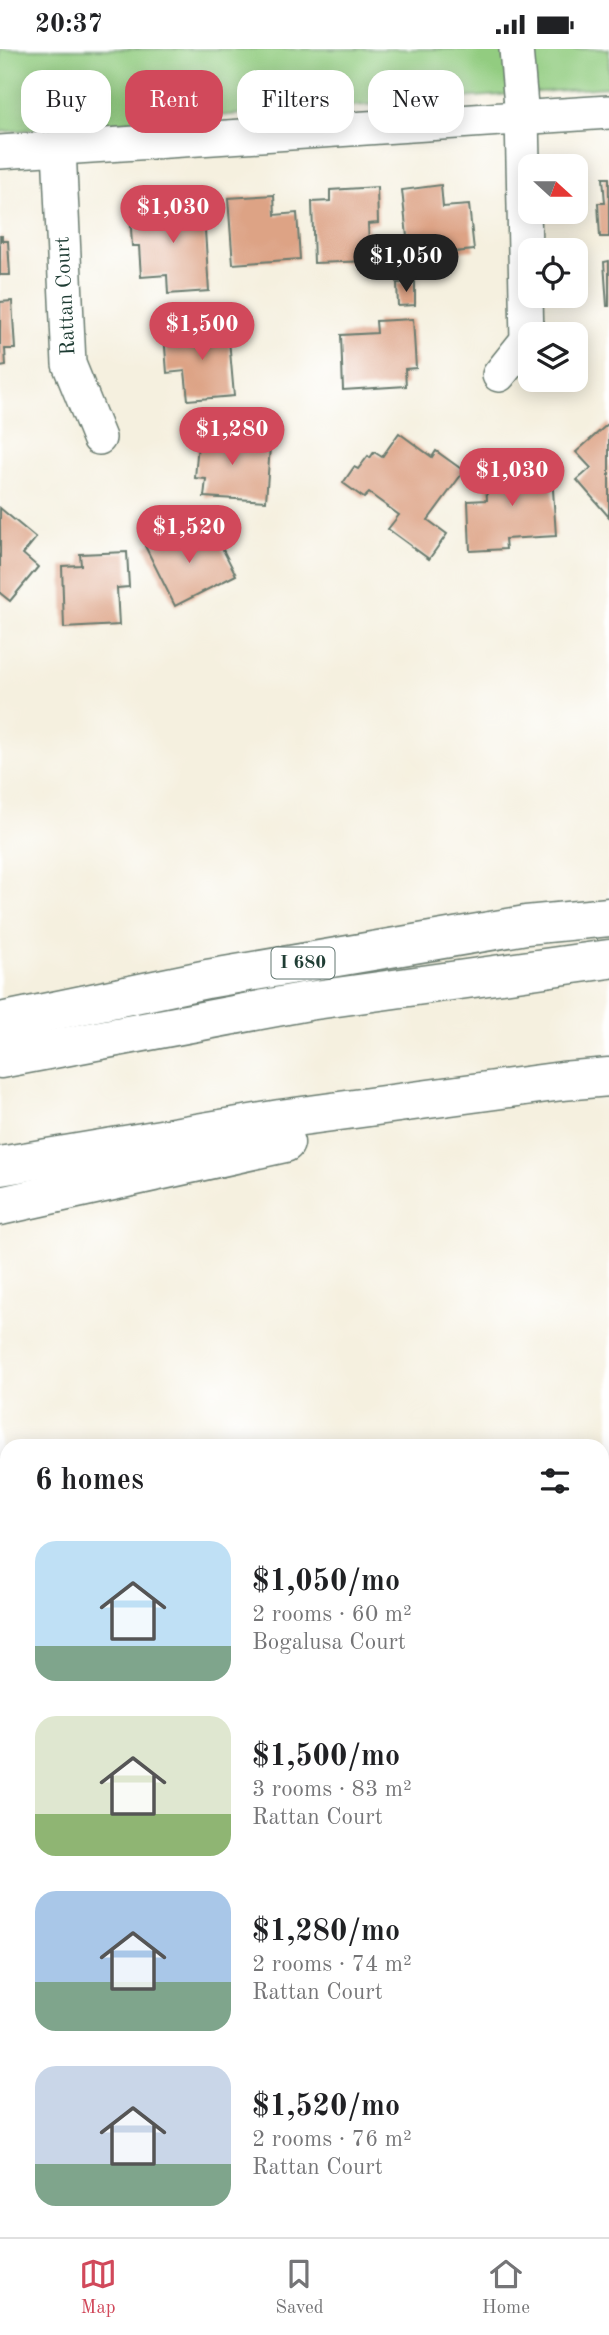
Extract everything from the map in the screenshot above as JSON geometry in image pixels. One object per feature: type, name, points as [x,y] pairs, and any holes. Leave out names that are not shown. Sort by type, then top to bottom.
[{"type":"highway","name":"I 680","points":[[0,1022],[207,979],[526,925],[609,917]]},
{"type":"highway","name":"I 680","points":[[0,1059],[308,1001],[609,959]]},
{"type":"highway","points":[[0,1166],[280,1119],[609,1077]]},
{"type":"highway","points":[[0,1206],[562,1081]]},
{"type":"street","points":[[499,375],[527,340],[522,117],[516,49]]},
{"type":"street","points":[[0,152],[609,112]]},
{"type":"street","name":"Rattan Court","points":[[59,148],[69,364],[99,438]]},
{"type":"green space","points":[[0,49],[609,49],[609,87],[464,98],[464,70],[368,70],[368,105],[354,106],[354,70],[237,70],[237,114],[223,116],[223,70],[125,70],[125,123],[111,124],[111,70],[21,70],[21,130],[0,132]]},
{"type":"building","points":[[603,178],[609,178],[609,237],[600,237],[598,203],[605,203]]},
{"type":"building","points":[[441,185],[443,207],[469,205],[474,250],[444,253],[446,271],[417,275],[415,254],[409,255],[402,190]]},
{"type":"building","points":[[377,187],[378,223],[368,224],[370,261],[314,263],[312,202],[330,201],[330,190]]},
{"type":"building","points":[[274,195],[275,215],[297,213],[300,259],[233,264],[228,198]]},
{"type":"building","points":[[203,200],[209,291],[168,294],[167,275],[141,277],[139,246],[132,246],[130,210],[160,208],[159,203]]},
{"type":"building","points":[[0,236],[2,241],[8,241],[10,275],[0,275]]},
{"type":"building","points":[[609,261],[609,306],[607,306],[604,262]]},
{"type":"building","points":[[415,282],[415,305],[398,306],[397,283]]},
{"type":"building","points":[[12,301],[15,349],[5,349],[6,366],[0,367],[0,302]]},
{"type":"building","points":[[413,319],[416,368],[405,369],[406,386],[343,390],[341,335],[377,333],[376,321]]},
{"type":"building","points":[[228,328],[234,396],[188,400],[185,371],[167,373],[164,334]]},
{"type":"building","points":[[609,423],[609,517],[577,480],[591,468],[576,452]]},
{"type":"building","points":[[199,431],[234,433],[234,444],[270,446],[266,501],[204,497],[206,479],[195,478]]},
{"type":"building","points":[[399,433],[432,457],[436,451],[464,471],[428,520],[447,534],[429,559],[388,529],[399,515],[369,493],[364,498],[343,483],[354,467],[358,469],[374,452],[382,457]]},
{"type":"building","points":[[531,465],[532,476],[552,474],[556,536],[505,539],[506,549],[470,551],[468,501],[487,500],[485,468]]},
{"type":"building","points":[[0,508],[36,538],[23,554],[38,567],[10,601],[0,593]]},
{"type":"building","points":[[180,528],[189,547],[215,534],[236,575],[175,606],[145,546]]},
{"type":"building","points":[[127,552],[129,587],[117,588],[119,625],[64,628],[62,566],[81,565],[80,554]]}]
